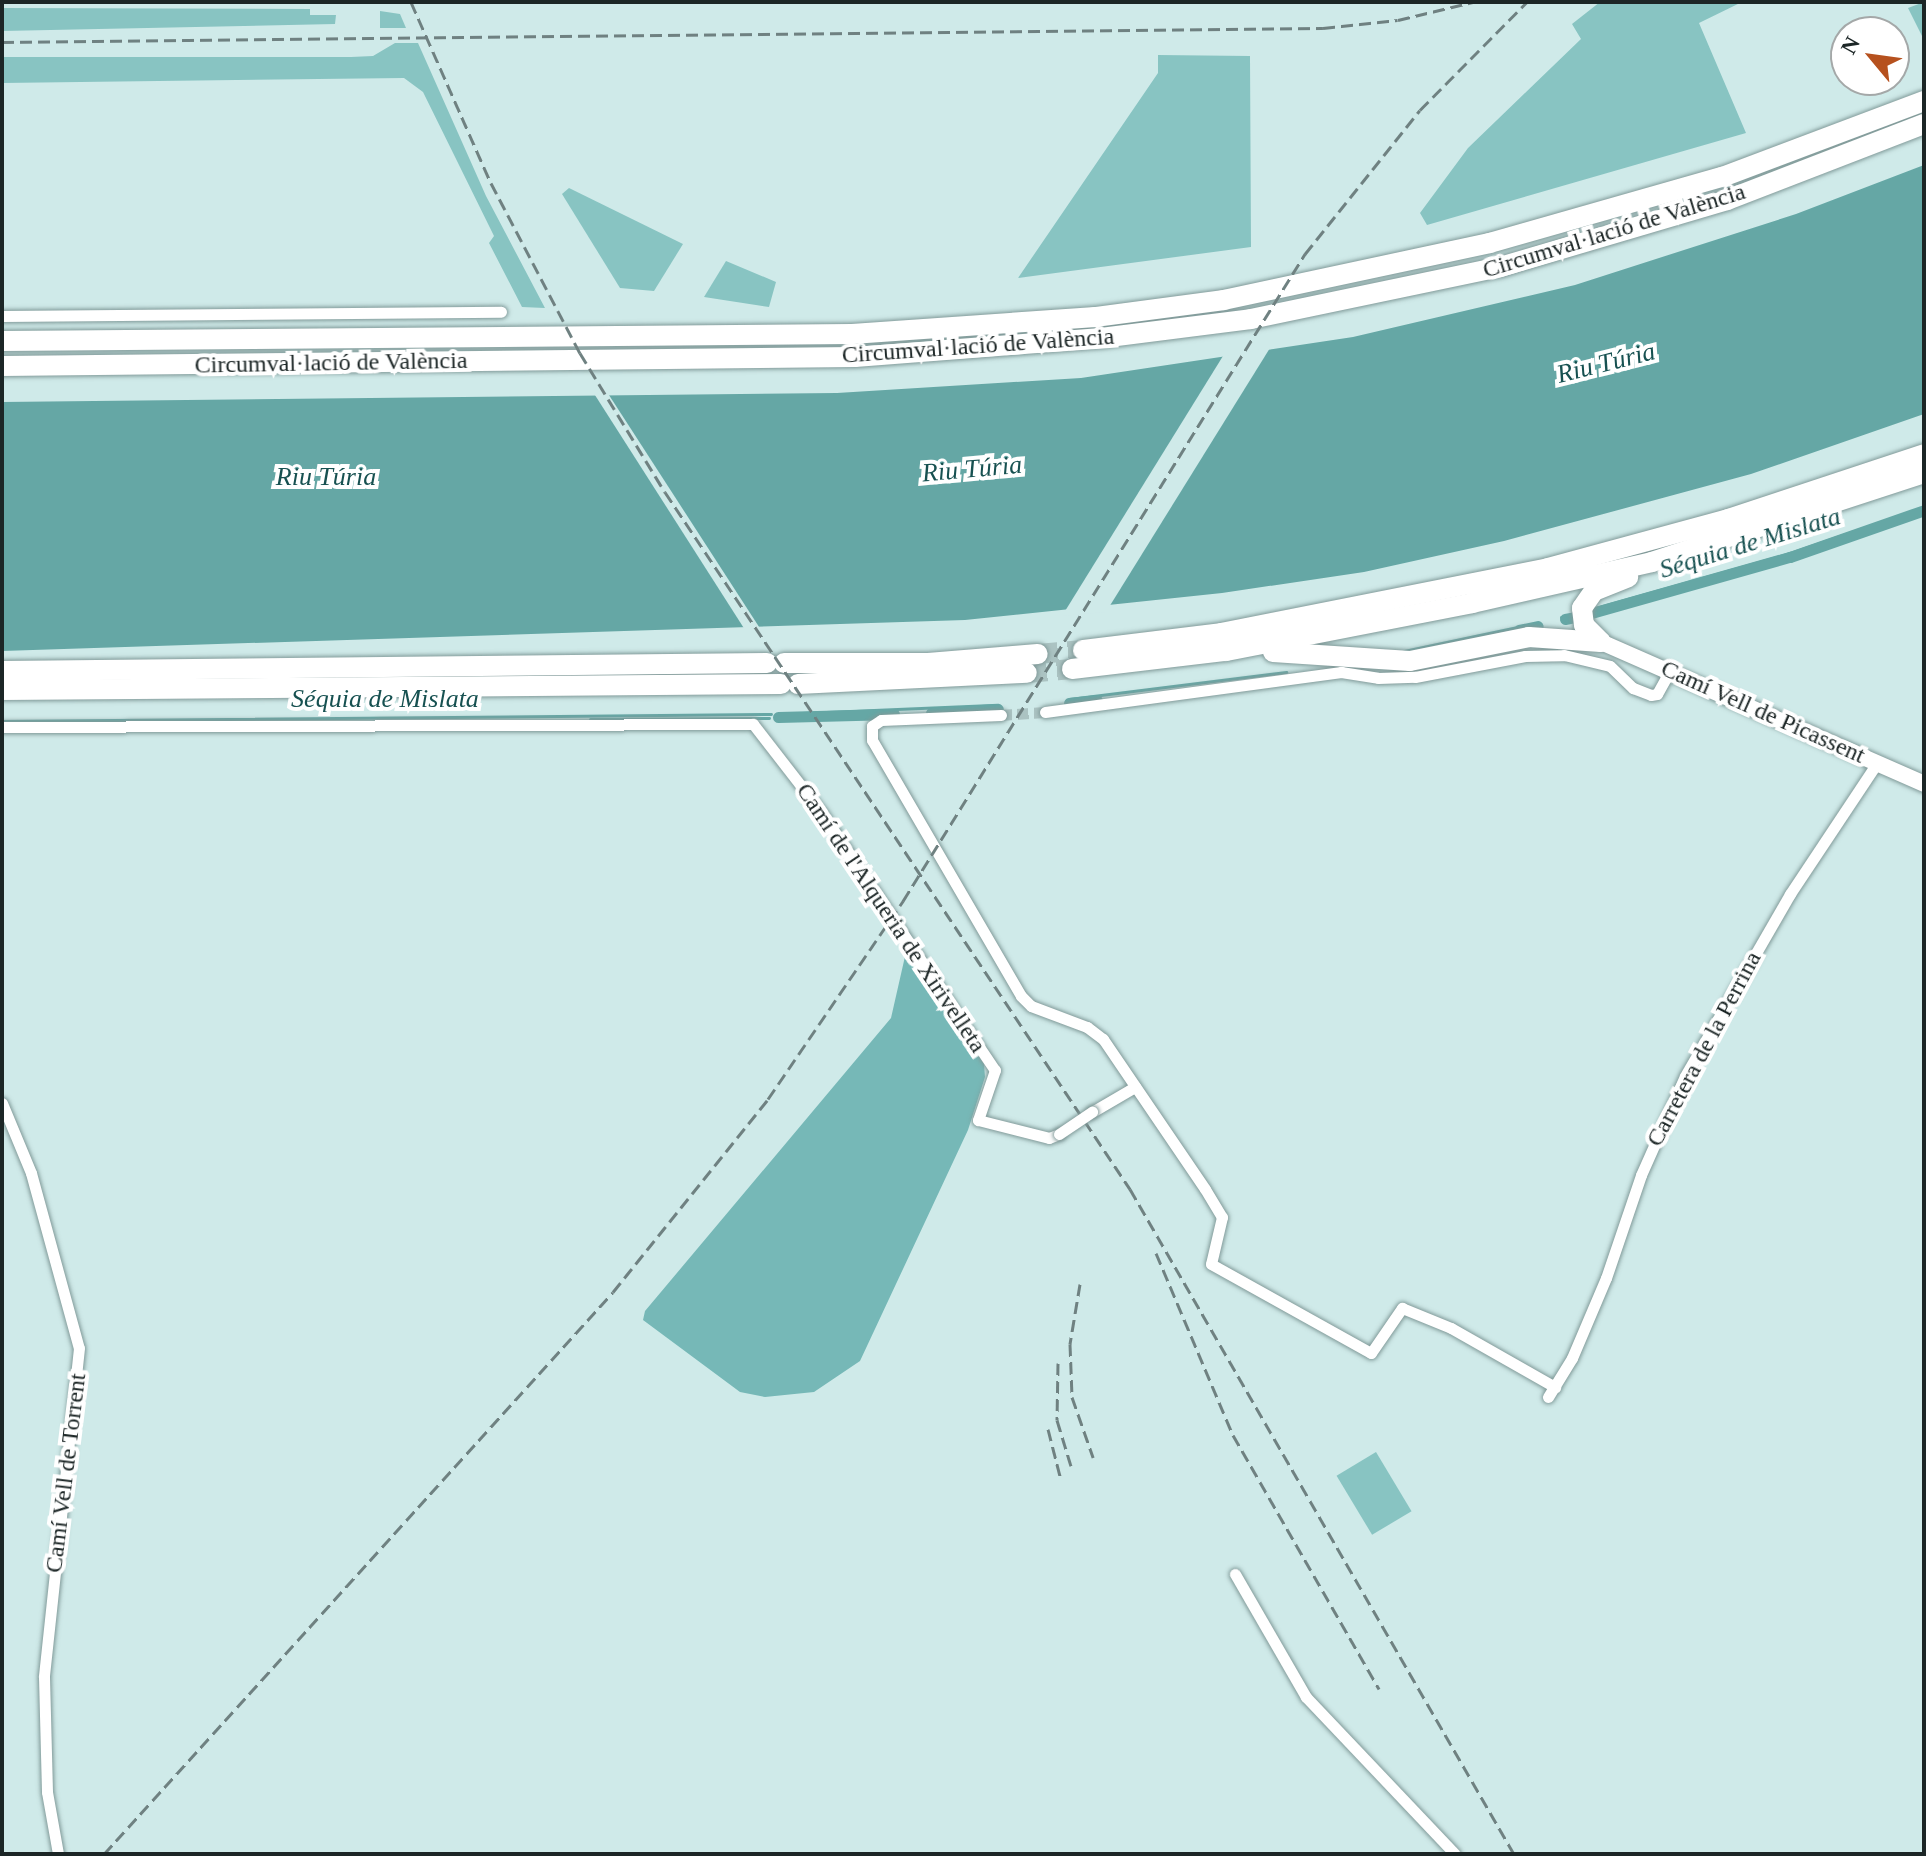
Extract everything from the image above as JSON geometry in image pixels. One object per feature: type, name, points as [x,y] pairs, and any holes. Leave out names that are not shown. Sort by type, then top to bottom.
[{"type":"highway","name":"Circumval·lació de València","points":[[4,340],[852,334],[959,329],[1224,300],[1490,243],[1620,209],[1803,150],[1924,101]]},
{"type":"highway","name":"Circumval·lació de València","points":[[2,366],[855,357],[1101,338],[1251,319],[1500,267],[1746,191],[1924,124]]},
{"type":"highway","points":[[1224,300],[1247,302],[1550,243],[1725,193],[1746,191]]},
{"type":"highway","points":[[1083,650],[1223,642],[1463,588],[1608,553],[1924,454]]},
{"type":"highway","points":[[1072,669],[1472,603],[1652,562],[1924,473]]},
{"type":"highway","points":[[1601,642],[1584,625],[1587,598],[1652,562]]},
{"type":"highway","points":[[1223,642],[1389,662],[1529,637],[1601,642]]},
{"type":"highway","points":[[2,671],[928,663],[1038,654]]},
{"type":"highway","points":[[8,693],[789,684],[1027,673]]},
{"type":"street","points":[[2,316],[501,312]]},
{"type":"street","name":"Camí Vell de Picassent","points":[[1601,642],[1924,784]]},
{"type":"street","points":[[1045,712],[1341,672],[1415,677],[1539,655],[1610,666],[1645,695],[1657,694],[1670,671]]},
{"type":"street","points":[[1001,715],[881,720],[872,726],[872,740],[1021,996],[1031,1006],[1087,1027],[1103,1039],[1135,1087]]},
{"type":"street","name":"Camí de l'Alqueria de Xirivelleta","points":[[2,727],[753,724],[822,813],[995,1070],[978,1120],[1049,1138],[1135,1087]]},
{"type":"street","name":"Carretera de la Perrina","points":[[1135,1087],[1222,1217],[1211,1264],[1371,1353],[1402,1308],[1451,1328],[1552,1392],[1606,1278],[1646,1161],[1685,1076],[1790,894],[1877,763]]},
{"type":"street","name":"Camí Vell de Torrent","points":[[2,1103],[31,1173],[79,1348],[44,1677],[47,1792],[58,1854]]},
{"type":"street","points":[[1235,1574],[1306,1697],[1455,1854]]},
{"type":"shaded area","points":[[1600,2],[1742,2],[1699,23],[1746,133],[1427,225],[1420,213],[1468,148],[1581,39],[1572,24]]},
{"type":"shaded area","points":[[1924,2],[1924,40],[1908,8]]},
{"type":"shaded area","points":[[2,8],[310,9],[310,15],[336,15],[335,24],[2,31]]},
{"type":"shaded area","points":[[380,11],[400,14],[406,28],[380,28]]},
{"type":"shaded area","points":[[395,43],[418,43],[486,196],[545,308],[522,307],[489,243],[494,236],[423,92],[404,78],[2,83],[2,57],[351,57],[373,56]]},
{"type":"shaded area","points":[[1158,55],[1250,56],[1251,247],[1018,278],[1158,73]]},
{"type":"shaded area","points":[[569,188],[683,244],[654,291],[620,288],[562,194]]},
{"type":"shaded area","points":[[726,261],[776,282],[769,307],[704,297]]},
{"type":"shaded area","points":[[906,952],[984,1064],[985,1077],[968,1130],[860,1361],[814,1392],[765,1397],[740,1392],[643,1320],[645,1311],[891,1018]]},
{"type":"shaded area","points":[[1376,1452],[1412,1511],[1372,1535],[1337,1476]]},
{"type":"water","name":"Riu Túria","points":[[1924,165],[1924,414],[1751,474],[1504,541],[1364,572],[1222,593],[965,620],[2,651],[2,402],[837,393],[1081,378],[1353,337],[1575,285],[1796,214]]},
{"type":"pier","points":[[1270,348],[1106,612],[1062,616],[1223,356]]},
{"type":"pier","points":[[593,392],[607,392],[763,633],[747,633]]},
{"type":"waterway","name":"Séquia de Mislata","points":[[1592,609],[1790,553],[1924,507]]},
{"type":"waterway","name":"Séquia de Mislata","points":[[1588,614],[1790,557],[1924,510]]},
{"type":"waterway","name":"Séquia de Mislata","points":[[1561,617],[1575,613]]},
{"type":"waterway","name":"Séquia de Mislata","points":[[1565,619],[1575,617]]},
{"type":"waterway","name":"Séquia de Mislata","points":[[1404,651],[1537,623]]},
{"type":"waterway","name":"Séquia de Mislata","points":[[1519,630],[1538,626]]},
{"type":"waterway","name":"Séquia de Mislata","points":[[1069,699],[1286,672]]},
{"type":"waterway","name":"Séquia de Mislata","points":[[1069,703],[1097,700]]},
{"type":"waterway","name":"Séquia de Mislata","points":[[779,714],[998,705]]},
{"type":"waterway","name":"Séquia de Mislata","points":[[931,713],[998,709]]},
{"type":"waterway","name":"Séquia de Mislata","points":[[2,721],[771,714]]},
{"type":"waterway","name":"Séquia de Mislata","points":[[778,717],[894,714]]},
{"type":"waterway","name":"Séquia de Mislata","points":[[590,719],[769,718]]},
{"type":"tunnel","points":[[1038,654],[1083,650]]},
{"type":"tunnel","points":[[1027,673],[1072,669]]},
{"type":"tunnel","points":[[1001,715],[1045,712]]},
{"type":"railway","points":[[411,2],[491,183],[580,353],[665,492],[1130,1189],[1514,1854]]},
{"type":"railway","points":[[2,42],[1323,28],[1398,20],[1473,2]]},
{"type":"railway","points":[[104,1854],[613,1292],[768,1099],[903,901],[1305,254],[1420,110],[1527,2]]},
{"type":"railway","points":[[1156,1253],[1233,1435],[1379,1689]]},
{"type":"railway","points":[[1080,1284],[1070,1344],[1072,1397],[1093,1457]]},
{"type":"railway","points":[[1058,1363],[1057,1420],[1071,1466]]},
{"type":"railway","points":[[1048,1429],[1060,1476]]}]
